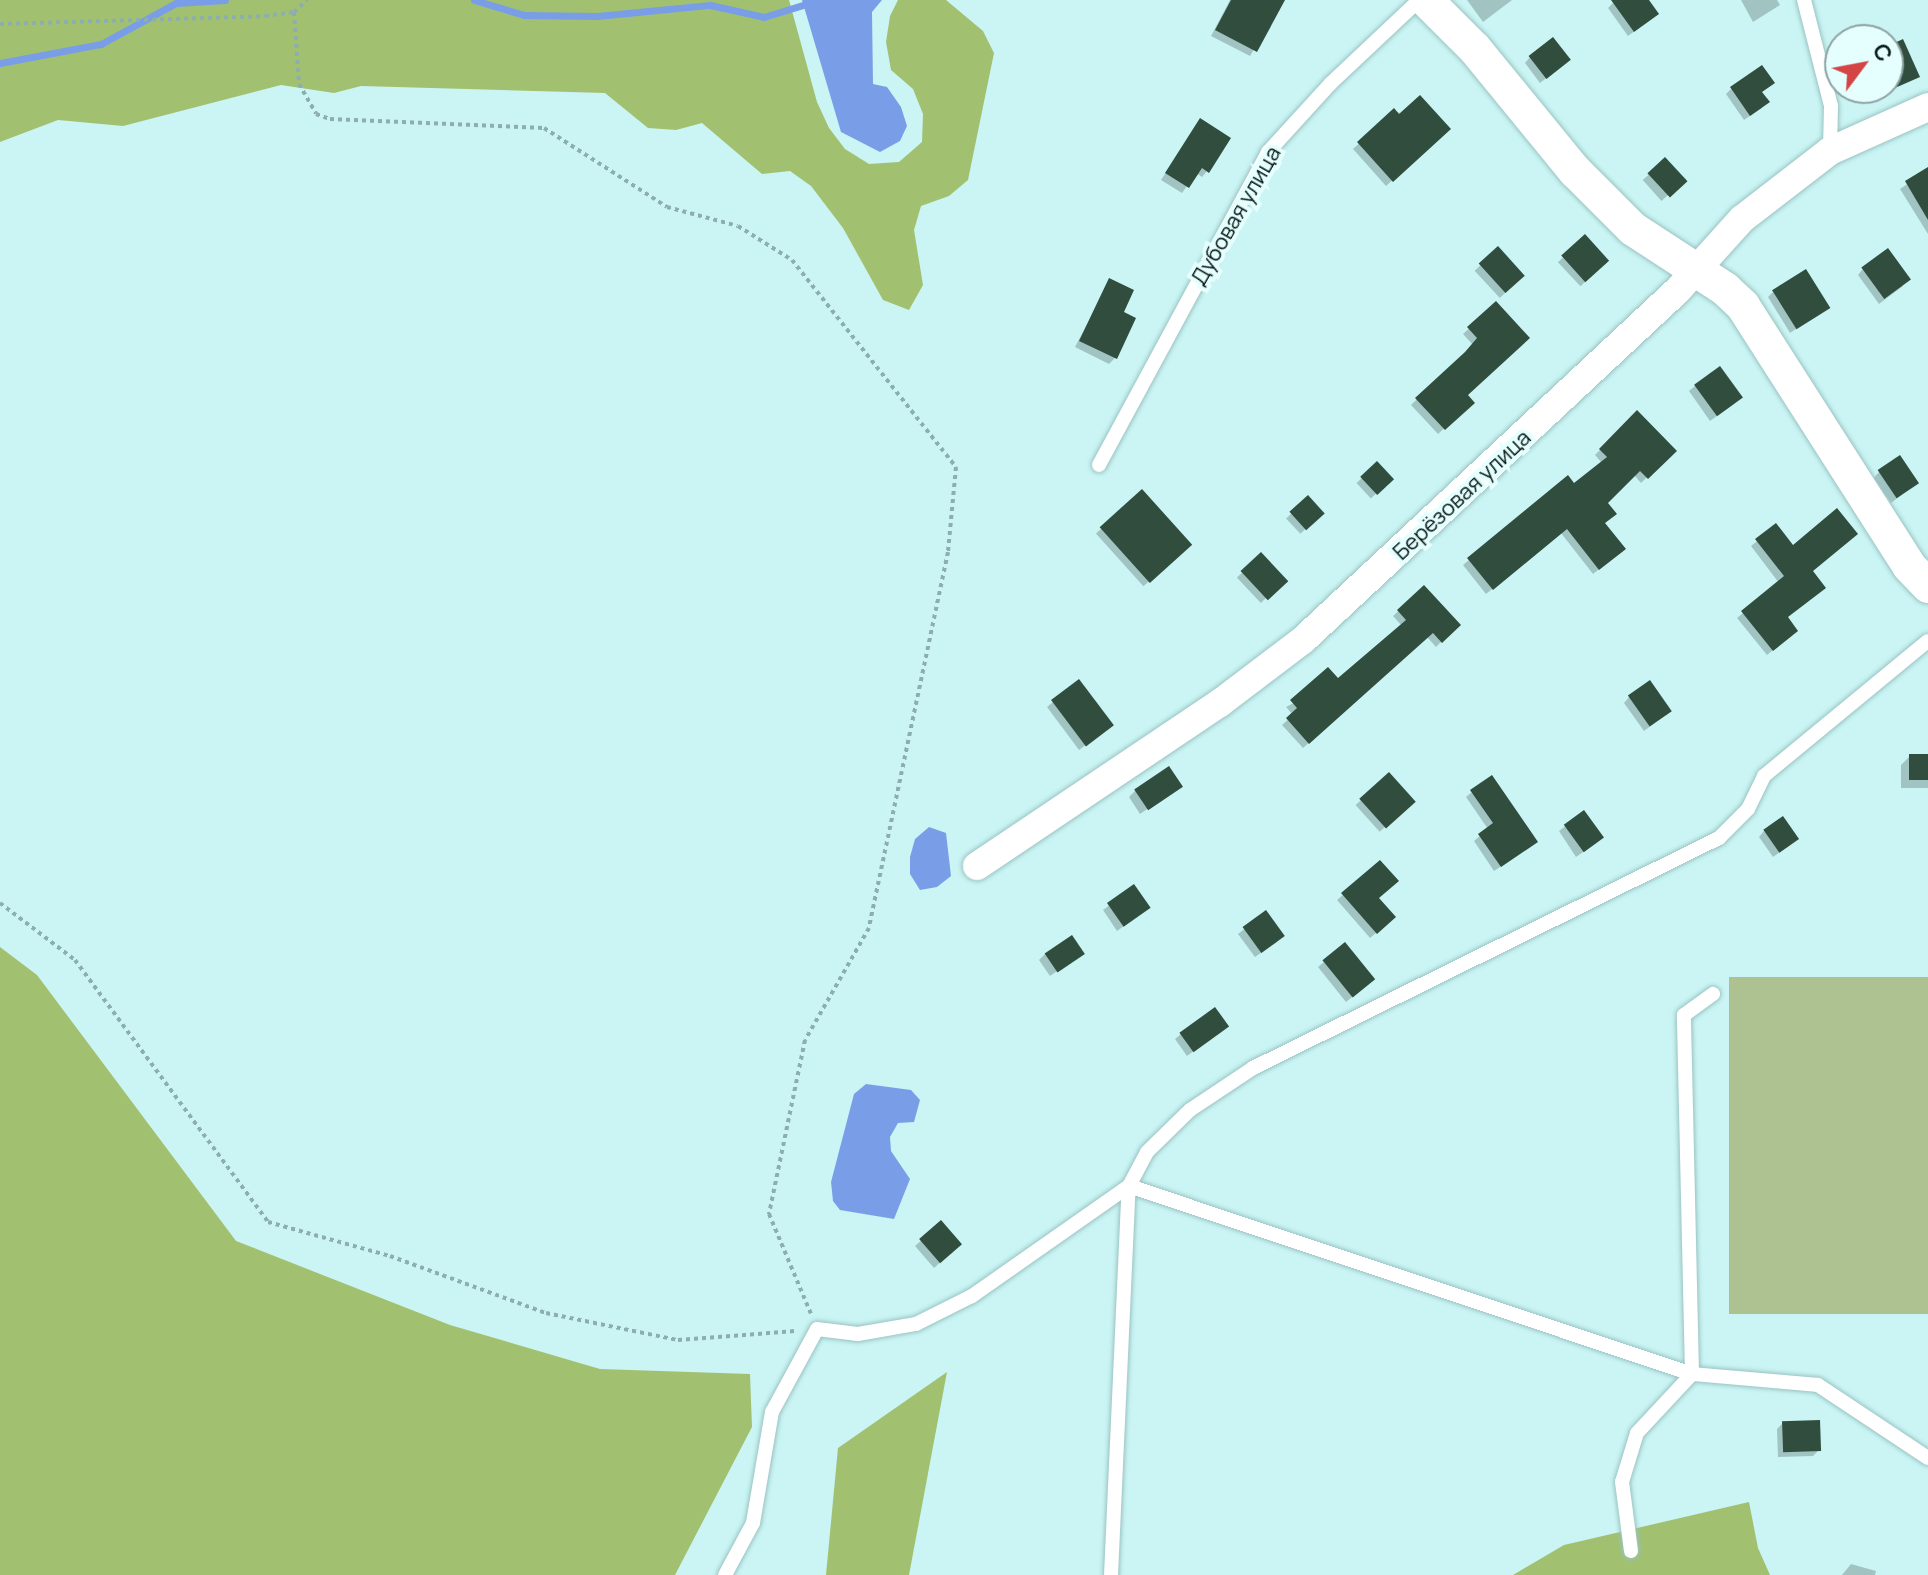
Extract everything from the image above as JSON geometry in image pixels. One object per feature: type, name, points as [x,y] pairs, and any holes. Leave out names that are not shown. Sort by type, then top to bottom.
[{"type":"street","points":[[1426,0],[1475,49],[1584,181],[1633,229],[1743,306],[1909,566],[1928,586]]},
{"type":"street","name":"Берёзовая улица","points":[[977,866],[1220,703],[1303,640],[1696,272],[1742,219],[1830,151],[1928,107]]},
{"type":"lane","name":"Дубовая улица","points":[[1099,465],[1268,152],[1330,84],[1419,0]]},
{"type":"lane","points":[[1804,0],[1831,106],[1830,151]]},
{"type":"lane","points":[[1111,1575],[1129,1186],[1147,1152],[1190,1110],[1253,1068],[1719,838],[1748,809],[1764,776],[1928,641]]},
{"type":"lane","points":[[1631,1551],[1622,1482],[1637,1433],[1692,1374],[1684,1015],[1713,994]]},
{"type":"lane","points":[[725,1575],[753,1523],[772,1412],[817,1329],[858,1334],[916,1324],[972,1296],[1129,1186]]},
{"type":"lane","points":[[1129,1186],[1692,1374],[1818,1385],[1928,1458]]},
{"type":"path","points":[[0,24],[294,12],[307,0]]},
{"type":"path","points":[[0,903],[75,960],[268,1222],[390,1256],[546,1313],[678,1340],[817,1329],[769,1214],[805,1040],[869,928],[948,552],[956,467],[792,260],[738,226],[667,207],[544,128],[330,119],[316,114],[299,84],[294,12]]},
{"type":"green space","points":[[0,0],[789,0],[817,102],[829,128],[845,149],[869,164],[899,162],[922,142],[923,114],[913,89],[891,70],[886,42],[890,16],[898,0],[946,0],[983,31],[994,53],[968,180],[949,196],[921,206],[914,230],[923,285],[909,310],[883,300],[843,228],[811,186],[790,171],[762,174],[702,123],[676,130],[648,128],[605,93],[361,86],[334,93],[281,85],[123,126],[58,120],[0,142]]},
{"type":"green space","points":[[0,947],[37,975],[236,1241],[450,1325],[600,1369],[750,1374],[752,1427],[675,1575],[0,1575]]},
{"type":"green space","points":[[1729,977],[1928,977],[1928,1314],[1729,1314]]},
{"type":"green space","points":[[947,1372],[909,1575],[826,1575],[838,1448]]},
{"type":"green space","points":[[1749,1502],[1758,1548],[1770,1575],[1513,1575],[1564,1545]]},
{"type":"water","points":[[802,0],[882,0],[872,12],[873,84],[887,87],[901,107],[907,126],[900,141],[880,152],[841,132]]},
{"type":"water","points":[[929,827],[946,833],[951,876],[937,887],[920,890],[910,874],[910,857],[915,839]]},
{"type":"water","points":[[866,1084],[911,1090],[920,1100],[914,1122],[898,1123],[890,1137],[891,1151],[910,1179],[894,1219],[840,1210],[833,1201],[831,1182],[854,1094]]},
{"type":"building","points":[[1231,0],[1285,0],[1257,52],[1215,30]]},
{"type":"building","points":[[1611,0],[1649,0],[1659,14],[1634,32]]},
{"type":"building","points":[[1553,37],[1571,60],[1546,79],[1529,56]]},
{"type":"building","points":[[1904,41],[1920,77],[1904,84]]},
{"type":"building","points":[[1762,65],[1775,83],[1762,92],[1770,102],[1750,116],[1730,87]]},
{"type":"building","points":[[1420,95],[1451,129],[1393,182],[1357,142],[1394,108],[1399,114]]},
{"type":"building","points":[[1200,118],[1231,138],[1209,173],[1202,168],[1189,188],[1165,173]]},
{"type":"building","points":[[1665,157],[1688,181],[1670,198],[1647,173]]},
{"type":"building","points":[[1928,167],[1928,220],[1905,181]]},
{"type":"building","points":[[1585,234],[1609,261],[1585,282],[1561,255]]},
{"type":"building","points":[[1498,246],[1525,276],[1505,293],[1479,263]]},
{"type":"building","points":[[1888,248],[1911,280],[1884,299],[1861,267]]},
{"type":"building","points":[[1806,269],[1830,308],[1796,329],[1772,290]]},
{"type":"building","points":[[1109,278],[1134,290],[1124,312],[1136,318],[1117,359],[1079,341]]},
{"type":"building","points":[[1496,301],[1530,338],[1468,395],[1475,403],[1445,430],[1415,398],[1477,338],[1467,327]]},
{"type":"building","points":[[1720,366],[1743,398],[1717,416],[1694,385]]},
{"type":"building","points":[[1637,410],[1677,451],[1648,479],[1640,471],[1608,503],[1617,514],[1605,523],[1626,549],[1599,570],[1567,529],[1493,590],[1467,558],[1568,475],[1574,483],[1607,457],[1599,449]]},
{"type":"building","points":[[1900,455],[1919,483],[1897,498],[1878,470]]},
{"type":"building","points":[[1377,461],[1394,479],[1377,495],[1360,477]]},
{"type":"building","points":[[1142,489],[1192,545],[1150,583],[1100,527]]},
{"type":"building","points":[[1308,495],[1325,514],[1306,530],[1289,512]]},
{"type":"building","points":[[1837,508],[1858,534],[1813,571],[1826,588],[1788,617],[1798,631],[1773,651],[1741,611],[1784,576],[1755,539],[1776,523],[1793,545]]},
{"type":"building","points":[[1261,552],[1288,581],[1268,600],[1241,571]]},
{"type":"building","points":[[1424,585],[1461,625],[1442,643],[1433,633],[1309,744],[1286,718],[1297,708],[1290,700],[1328,667],[1338,678],[1406,620],[1397,610]]},
{"type":"building","points":[[1079,679],[1114,725],[1086,746],[1051,700]]},
{"type":"building","points":[[1650,680],[1672,711],[1650,727],[1628,695]]},
{"type":"building","points":[[1909,754],[1928,754],[1928,780],[1909,780]]},
{"type":"building","points":[[1169,766],[1183,787],[1148,810],[1134,789]]},
{"type":"building","points":[[1389,772],[1416,802],[1386,828],[1359,799]]},
{"type":"building","points":[[1492,775],[1538,842],[1501,867],[1478,834],[1493,823],[1470,790]]},
{"type":"building","points":[[1584,810],[1604,838],[1584,852],[1564,825]]},
{"type":"building","points":[[1783,816],[1799,839],[1779,853],[1763,830]]},
{"type":"building","points":[[1380,860],[1399,881],[1379,898],[1396,917],[1377,934],[1341,893]]},
{"type":"building","points":[[1134,884],[1151,908],[1124,927],[1107,903]]},
{"type":"building","points":[[1266,910],[1285,936],[1261,953],[1243,927]]},
{"type":"building","points":[[1072,935],[1085,954],[1058,973],[1045,953]]},
{"type":"building","points":[[1345,942],[1375,979],[1353,998],[1322,960]]},
{"type":"building","points":[[1215,1007],[1229,1026],[1194,1052],[1179,1033]]},
{"type":"building","points":[[941,1220],[962,1244],[940,1263],[919,1239]]},
{"type":"building","points":[[1820,1420],[1821,1451],[1783,1452],[1782,1421]]},
{"type":"waterway","points":[[0,63],[101,44],[176,3],[225,0]]},
{"type":"waterway","points":[[474,0],[524,15],[597,16],[710,5],[764,17],[819,0]]}]
